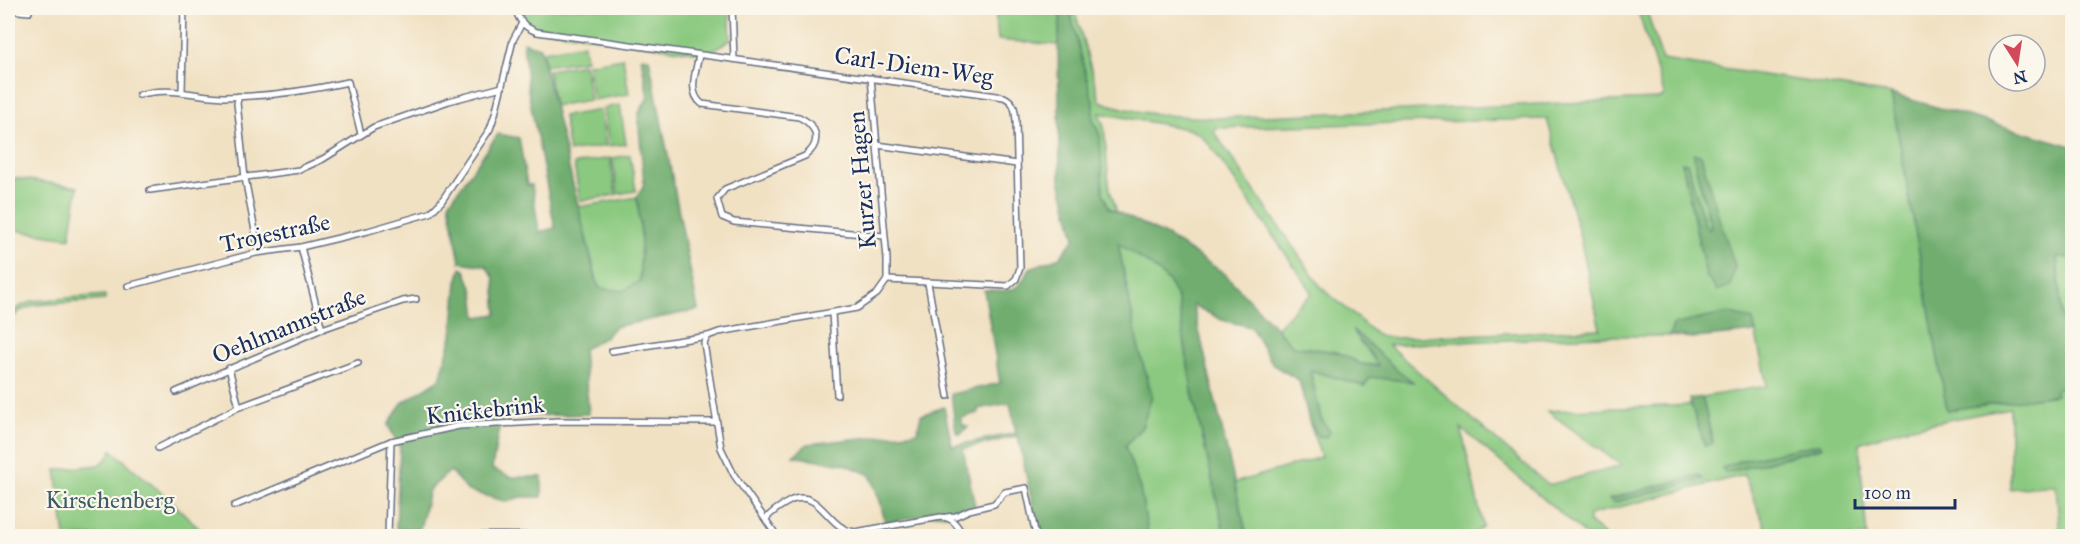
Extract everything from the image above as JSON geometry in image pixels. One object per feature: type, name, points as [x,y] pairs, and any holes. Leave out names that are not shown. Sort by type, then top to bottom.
[{"type":"street","points":[[182,91],[184,8]]},
{"type":"street","points":[[150,190],[299,170],[348,145],[362,134],[412,113],[502,87],[513,40],[522,23],[515,8]]},
{"type":"street","points":[[732,8],[734,59]]},
{"type":"street","points":[[8,10],[29,12]]},
{"type":"street","name":"Carl-Diem-Weg","points":[[522,23],[526,28],[537,32],[1010,99],[1015,106],[1017,164],[1020,268],[1016,279],[1008,286],[887,280]]},
{"type":"street","points":[[699,55],[693,91],[695,98],[702,104],[799,117],[811,125],[816,139],[813,150],[805,156],[725,189],[717,199],[722,217],[734,222],[884,236]]},
{"type":"street","name":"Kurzer Hagen","points":[[871,78],[887,280]]},
{"type":"street","points":[[140,95],[149,92],[182,91],[208,96],[279,94],[348,82],[362,134]]},
{"type":"street","name":"Trojestraße","points":[[128,286],[259,252],[301,247],[368,231],[430,213],[441,202],[490,129],[502,87]]},
{"type":"street","points":[[239,96],[237,103],[245,178],[259,252]]},
{"type":"street","points":[[877,145],[1017,164]]},
{"type":"street","points":[[301,247],[322,328]]},
{"type":"street","points":[[612,351],[708,336],[719,332],[857,308],[877,294],[887,280]]},
{"type":"street","points":[[928,283],[948,396]]},
{"type":"street","name":"Oehlmannstraße","points":[[176,392],[322,328],[403,301],[416,299]]},
{"type":"street","points":[[832,313],[837,394]]},
{"type":"street","points":[[708,336],[704,343],[722,448],[734,475],[777,537]]},
{"type":"street","points":[[158,448],[239,407],[358,363]]},
{"type":"street","points":[[229,368],[239,407]]},
{"type":"street","name":"Knickebrink","points":[[234,506],[392,441],[459,426],[558,421],[716,422]]},
{"type":"street","points":[[392,441],[388,536],[658,537]]},
{"type":"street","points":[[766,519],[782,505],[799,498],[812,500],[845,531],[855,532],[928,518],[956,516],[969,510],[994,504],[1005,492],[1026,488],[1036,537]]},
{"type":"street","points":[[946,517],[956,524],[962,537]]},
{"type":"green space","points":[[521,8],[729,8],[731,40],[706,54],[535,28],[526,21]]},
{"type":"green space","points":[[995,8],[1061,8],[1058,45],[998,40]]},
{"type":"green space","points":[[1061,8],[1069,8],[1093,102],[1093,120],[1100,136],[1103,193],[1109,208],[1167,236],[1224,273],[1293,346],[1337,352],[1361,364],[1378,366],[1352,329],[1413,382],[1370,377],[1364,386],[1310,370],[1321,419],[1330,431],[1327,437],[1318,436],[1309,421],[1299,380],[1273,365],[1251,327],[1222,320],[1193,305],[1247,536],[1225,536],[1192,391],[1178,300],[1169,282],[1154,268],[1118,243],[1139,350],[1152,395],[1142,427],[1125,446],[1140,489],[1148,534],[1169,531],[1170,536],[1039,536],[1018,436],[963,449],[975,506],[946,515],[933,514],[885,523],[870,475],[845,464],[793,456],[808,444],[917,432],[921,415],[944,407],[952,446],[1016,433],[1010,403],[978,409],[978,413],[961,418],[962,424],[968,427],[960,434],[956,432],[951,394],[1000,383],[984,290],[1007,290],[1017,287],[1030,268],[1060,257],[1075,238],[1060,180],[1058,45]]},
{"type":"green space","points":[[1067,8],[1074,8],[1100,101],[1113,106],[1157,114],[1216,118],[1657,99],[1663,97],[1664,94],[1637,8],[1646,8],[1662,60],[1891,94],[1947,410],[2056,395],[2055,390],[2060,386],[2064,393],[2072,393],[2072,536],[2060,536],[2056,485],[2010,489],[2010,408],[1902,429],[1859,443],[1867,536],[1769,536],[1744,475],[1589,515],[1589,522],[1606,536],[1587,536],[1461,428],[1483,526],[1475,533],[1462,536],[1247,536],[1234,483],[1321,457],[1309,421],[1318,436],[1329,431],[1321,419],[1310,370],[1364,386],[1370,377],[1412,381],[1358,341],[1371,352],[1379,366],[1361,364],[1337,352],[1293,346],[1276,328],[1311,295],[1310,289],[1209,144],[1199,134],[1188,129],[1099,113],[1104,127],[1109,186],[1117,212],[1109,208],[1103,193],[1100,136],[1093,120],[1093,102]],"holes":[[[1547,119],[1579,233],[1600,329],[1395,338],[1377,335],[1320,286],[1214,132],[1215,128]],[[1695,154],[1735,266],[1706,276],[1682,163],[1687,163],[1705,225],[1709,231],[1711,228],[1695,163]],[[1753,321],[1767,386],[1702,397],[1713,442],[1705,446],[1691,405],[1547,411],[1622,466],[1548,485],[1388,345],[1602,336],[1670,336],[1673,325]],[[1818,444],[1821,448],[1726,473],[1739,461]]]},
{"type":"green space","points":[[523,42],[540,47],[599,288],[623,291],[640,281],[641,234],[637,197],[644,184],[638,115],[648,97],[641,57],[649,58],[698,310],[614,327],[606,337],[583,349],[589,414],[503,417],[492,469],[510,477],[542,477],[542,497],[520,497],[508,502],[468,491],[450,471],[429,490],[420,529],[396,529],[400,448],[388,425],[402,403],[440,379],[452,336],[457,282],[461,268],[465,270],[474,292],[477,317],[497,314],[494,278],[486,266],[460,262],[449,203],[498,134],[519,138],[527,185],[532,185],[539,232],[555,228],[528,91]]},
{"type":"green space","points":[[584,44],[586,60],[545,66],[543,51]]},
{"type":"green space","points":[[623,58],[629,94],[593,100],[587,64]]},
{"type":"green space","points":[[584,64],[590,100],[554,106],[548,70]]},
{"type":"green space","points":[[1891,94],[2072,146],[2072,258],[2057,257],[2067,379],[2072,383],[2072,393],[2064,393],[2060,386],[2055,390],[2056,395],[1947,410]]},
{"type":"green space","points":[[620,105],[626,144],[609,146],[603,108]]},
{"type":"green space","points":[[600,110],[606,146],[569,152],[563,116]]},
{"type":"green space","points":[[1694,154],[1701,155],[1735,266],[1730,286],[1717,291],[1706,276],[1682,162],[1687,163],[1705,225],[1709,230],[1711,227]]},
{"type":"green space","points":[[630,155],[636,191],[618,194],[612,158]]},
{"type":"green space","points":[[610,158],[616,195],[580,201],[574,164]]},
{"type":"green space","points":[[14,178],[78,187],[70,238],[8,229]]},
{"type":"green space","points":[[637,197],[641,234],[640,281],[623,291],[599,288],[578,207]]},
{"type":"green space","points":[[1118,243],[1154,268],[1169,282],[1178,300],[1192,391],[1225,536],[1170,536],[1169,531],[1148,534],[1140,489],[1125,446],[1142,427],[1152,395],[1139,350]]},
{"type":"green space","points":[[2057,256],[2072,258],[2072,383],[2067,379]]},
{"type":"green space","points":[[105,295],[105,300],[35,305],[20,311],[8,322],[8,316],[17,308],[32,301]]},
{"type":"green space","points":[[1728,313],[1753,320],[1756,332],[1695,338],[1670,336],[1673,325]]},
{"type":"green space","points":[[1702,397],[1713,443],[1705,446],[1689,399]]},
{"type":"green space","points":[[1818,444],[1822,447],[1726,473],[1722,468],[1739,461]]},
{"type":"green space","name":"Kirschenberg","points":[[112,450],[207,536],[65,536],[56,470],[98,465],[107,459]]},
{"type":"green space","points":[[1698,475],[1703,479],[1613,503],[1609,499]]}]
